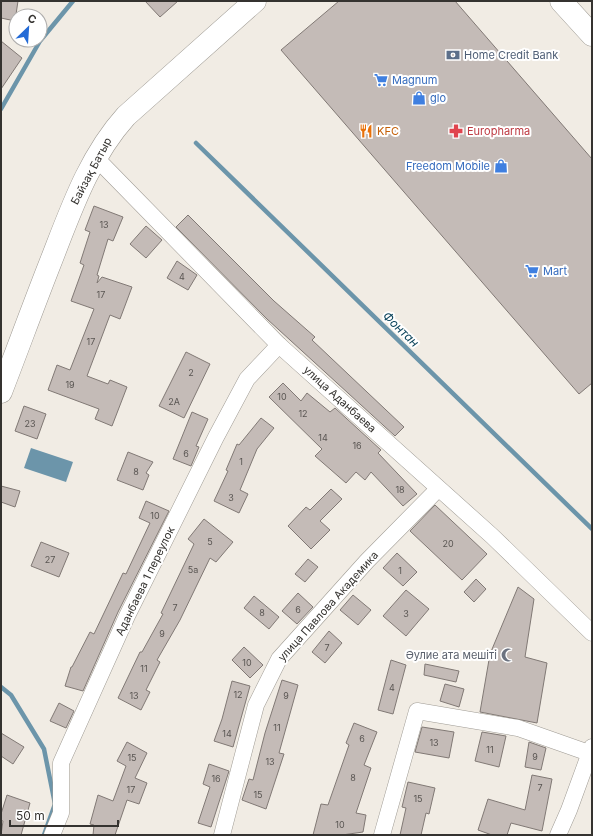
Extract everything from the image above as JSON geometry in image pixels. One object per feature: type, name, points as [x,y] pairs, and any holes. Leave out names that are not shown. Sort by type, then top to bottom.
[{"type":"street","name":"Байзақ Батыр","points":[[1,392],[76,196],[96,158],[113,131],[126,116],[255,1]]},
{"type":"street","points":[[561,1],[592,35]]},
{"type":"street","name":"улица Аданбаева","points":[[96,158],[279,345],[492,536],[592,632]]},
{"type":"street","name":"Аданбаева 1 переулок","points":[[52,835],[61,813],[61,763],[128,616],[216,437],[247,379],[279,345]]},
{"type":"street","name":"улица Павлова Академика","points":[[222,835],[256,705],[279,658],[367,561],[438,489]]},
{"type":"street","points":[[382,835],[417,711],[518,728],[590,750],[569,810],[558,835]]},
{"type":"water","points":[[31,448],[73,462],[66,482],[24,468]]},
{"type":"building","points":[[1,1],[18,1],[17,8],[8,8],[8,20],[1,18]]},
{"type":"building","points":[[145,1],[178,1],[160,17]]},
{"type":"building","name":"Mart","points":[[339,1],[455,1],[592,159],[592,383],[579,394],[281,50]]},
{"type":"building","points":[[1,41],[22,58],[1,89]]},
{"type":"building","points":[[94,206],[123,217],[113,241],[108,239],[97,275],[99,276],[97,283],[102,277],[132,287],[120,319],[110,315],[87,376],[108,384],[110,380],[127,387],[112,426],[95,419],[99,409],[48,390],[57,365],[70,370],[94,309],[71,301],[84,265],[80,263],[90,232],[85,230]]},
{"type":"building","points":[[188,215],[274,301],[315,337],[312,340],[404,427],[395,436],[267,319],[176,227]]},
{"type":"building","points":[[146,226],[162,240],[146,258],[130,244]]},
{"type":"building","points":[[177,261],[197,275],[188,290],[167,278]]},
{"type":"building","points":[[186,352],[210,364],[184,418],[159,406]]},
{"type":"building","points":[[283,383],[301,401],[307,393],[330,412],[335,408],[381,450],[378,453],[417,494],[403,506],[371,472],[365,480],[356,472],[346,483],[315,456],[322,449],[269,397]]},
{"type":"building","points":[[24,406],[46,414],[37,439],[15,431]]},
{"type":"building","points":[[192,412],[208,419],[196,446],[199,447],[191,466],[173,459]]},
{"type":"building","points":[[261,418],[274,428],[257,449],[240,490],[248,494],[239,513],[214,501],[228,471],[226,470],[237,444],[239,445]]},
{"type":"building","points":[[128,452],[153,462],[146,473],[149,475],[143,490],[117,480]]},
{"type":"building","points":[[1,486],[20,491],[15,507],[1,502]]},
{"type":"building","points":[[331,489],[342,499],[320,521],[330,530],[311,549],[288,526],[306,507],[310,510]]},
{"type":"building","points":[[146,501],[169,511],[118,612],[83,691],[65,686],[71,667],[90,632],[94,634],[123,573],[126,574],[150,523],[139,518]]},
{"type":"building","points":[[435,505],[487,554],[462,580],[410,531]]},
{"type":"building","points":[[204,519],[233,542],[216,562],[210,558],[180,620],[157,660],[160,662],[146,690],[150,692],[141,710],[118,698],[140,652],[142,652],[163,614],[161,613],[194,544],[188,539]]},
{"type":"building","points":[[41,542],[69,553],[59,577],[31,566]]},
{"type":"building","points":[[397,553],[417,572],[403,586],[383,568]]},
{"type":"building","points":[[308,559],[318,567],[305,582],[295,574]]},
{"type":"building","points":[[476,579],[486,589],[474,602],[464,592]]},
{"type":"building","name":"Әулие ата мешіті","points":[[518,587],[534,599],[525,657],[547,663],[537,723],[480,712],[490,654]]},
{"type":"building","points":[[406,590],[429,609],[406,636],[383,616]]},
{"type":"building","points":[[298,593],[313,607],[297,624],[282,611]]},
{"type":"building","points":[[353,595],[371,610],[358,625],[340,610]]},
{"type":"building","points":[[254,596],[279,617],[269,629],[244,608]]},
{"type":"building","points":[[329,631],[342,643],[325,663],[312,652]]},
{"type":"building","points":[[244,647],[263,665],[250,678],[232,660]]},
{"type":"building","points":[[391,660],[406,665],[393,714],[378,710]]},
{"type":"building","points":[[425,664],[459,671],[456,682],[424,675]]},
{"type":"building","points":[[282,680],[298,685],[279,753],[284,754],[266,809],[242,800],[249,779],[253,780],[265,733]]},
{"type":"building","points":[[232,681],[250,686],[233,747],[214,741],[222,719]]},
{"type":"building","points":[[445,684],[464,689],[459,707],[440,701]]},
{"type":"building","points":[[59,703],[74,711],[66,728],[50,721]]},
{"type":"building","points":[[354,723],[377,732],[364,765],[371,768],[356,813],[366,815],[363,832],[342,835],[313,835],[321,804],[328,805],[349,745],[346,743]]},
{"type":"building","points":[[422,727],[454,732],[449,758],[415,752]]},
{"type":"building","points":[[482,732],[506,736],[499,767],[475,761]]},
{"type":"building","points":[[1,733],[24,747],[13,764],[1,756]]},
{"type":"building","points":[[127,742],[147,753],[135,778],[147,783],[139,804],[127,800],[115,835],[93,835],[94,825],[90,824],[98,795],[113,801],[126,766],[117,761]]},
{"type":"building","points":[[529,742],[546,748],[541,770],[525,767]]},
{"type":"building","points":[[209,764],[229,771],[211,827],[198,823],[210,787],[203,784]]},
{"type":"building","points":[[532,775],[552,779],[542,831],[511,823],[507,835],[492,835],[478,830],[488,799],[525,810]]},
{"type":"building","points":[[408,782],[435,788],[429,814],[426,813],[421,835],[400,835],[406,808],[402,807]]},
{"type":"building","points":[[7,795],[30,803],[21,835],[1,835],[3,821],[1,820],[1,814]]},
{"type":"waterway","points":[[1,109],[40,41],[73,1]]},
{"type":"waterway","name":"Фонтан","points":[[196,143],[592,529]]},
{"type":"waterway","points":[[1,687],[11,695],[44,749],[55,804],[44,835]]},
{"type":"place","name":"Home Credit Bank","points":[[453,55]]},
{"type":"place","name":"Magnum","points":[[381,80]]},
{"type":"place","name":"glo","points":[[419,98]]},
{"type":"place","name":"KFC","points":[[366,131]]},
{"type":"place","name":"Europharma","points":[[456,131]]},
{"type":"place","name":"Freedom Mobile","points":[[501,166]]},
{"type":"place","name":"Mart","points":[[532,271]]},
{"type":"place","name":"Әулие ата мешіті","points":[[508,655]]}]
